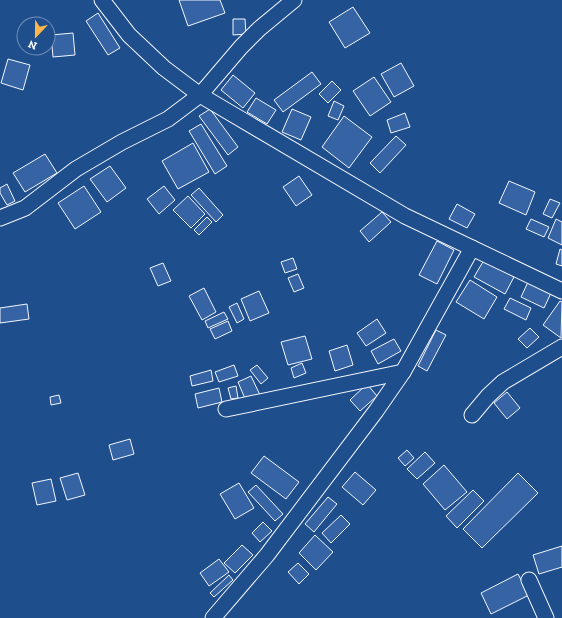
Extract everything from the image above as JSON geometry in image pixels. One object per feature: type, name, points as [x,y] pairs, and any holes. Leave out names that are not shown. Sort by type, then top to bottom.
[{"type":"street","points":[[102,0],[129,35],[139,45],[164,68],[200,95],[405,216],[562,291]]},
{"type":"street","points":[[0,218],[25,208],[76,169],[122,142],[168,119],[200,95],[241,47],[259,29],[294,0]]},
{"type":"street","points":[[214,618],[267,555],[376,411],[403,372],[472,248]]},
{"type":"street","points":[[472,414],[503,382],[562,347]]},
{"type":"street","points":[[226,409],[403,372]]},
{"type":"street","points":[[529,580],[546,618]]},
{"type":"building","points":[[179,0],[220,0],[225,13],[188,26]]},
{"type":"building","points":[[353,7],[370,33],[345,48],[329,22]]},
{"type":"building","points":[[98,13],[120,48],[108,55],[86,21]]},
{"type":"building","points":[[233,19],[245,19],[246,34],[233,35]]},
{"type":"building","points":[[73,33],[75,55],[53,57],[56,56],[56,35]]},
{"type":"building","points":[[8,59],[30,65],[23,90],[1,83]]},
{"type":"building","points":[[401,63],[414,86],[394,97],[381,74]]},
{"type":"building","points":[[312,72],[321,84],[283,112],[274,100]]},
{"type":"building","points":[[233,75],[255,93],[243,108],[221,90]]},
{"type":"building","points":[[374,77],[391,102],[370,116],[353,91]]},
{"type":"building","points":[[332,81],[341,90],[328,103],[319,94]]},
{"type":"building","points":[[256,98],[276,110],[267,124],[247,112]]},
{"type":"building","points":[[334,101],[344,106],[338,120],[328,116]]},
{"type":"building","points":[[210,109],[238,147],[228,155],[199,116]]},
{"type":"building","points":[[292,109],[311,117],[301,140],[282,132]]},
{"type":"building","points":[[405,113],[410,127],[391,133],[387,120]]},
{"type":"building","points":[[344,116],[372,137],[349,168],[322,147]]},
{"type":"building","points":[[201,124],[227,166],[215,174],[189,131]]},
{"type":"building","points":[[396,136],[406,145],[380,173],[370,163]]},
{"type":"building","points":[[193,143],[209,172],[178,189],[162,161]]},
{"type":"building","points":[[45,154],[57,173],[25,192],[13,173]]},
{"type":"building","points":[[110,166],[126,188],[107,202],[90,179]]},
{"type":"building","points":[[299,176],[312,195],[296,206],[283,187]]},
{"type":"building","points":[[509,181],[535,192],[526,215],[499,203]]},
{"type":"building","points":[[7,184],[15,201],[7,205],[0,193],[0,188]]},
{"type":"building","points":[[84,186],[101,212],[75,229],[58,203]]},
{"type":"building","points":[[164,186],[175,200],[159,214],[147,199]]},
{"type":"building","points":[[199,188],[223,215],[216,222],[191,195]]},
{"type":"building","points":[[188,196],[205,214],[191,228],[173,210]]},
{"type":"building","points":[[550,199],[560,203],[552,218],[543,214]]},
{"type":"building","points":[[457,204],[475,214],[467,228],[449,219]]},
{"type":"building","points":[[382,212],[391,222],[369,242],[360,231]]},
{"type":"building","points":[[207,217],[212,222],[199,235],[194,230]]},
{"type":"building","points":[[531,219],[549,227],[544,237],[526,229]]},
{"type":"building","points":[[556,219],[562,222],[562,245],[548,238]]},
{"type":"building","points":[[437,241],[454,250],[437,284],[419,275]]},
{"type":"building","points":[[560,249],[562,250],[562,266],[556,264]]},
{"type":"building","points":[[293,258],[297,269],[285,273],[281,262]]},
{"type":"building","points":[[484,260],[514,277],[505,294],[474,277]]},
{"type":"building","points":[[163,263],[171,281],[158,286],[150,268]]},
{"type":"building","points":[[298,274],[304,288],[294,292],[288,278]]},
{"type":"building","points":[[470,280],[497,297],[484,319],[456,302]]},
{"type":"building","points":[[528,282],[551,293],[544,308],[521,297]]},
{"type":"building","points":[[204,288],[216,312],[202,320],[189,296]]},
{"type":"building","points":[[259,291],[269,313],[250,321],[241,299]]},
{"type":"building","points":[[510,298],[531,308],[526,320],[504,309]]},
{"type":"building","points":[[560,301],[562,302],[561,338],[543,325]]},
{"type":"building","points":[[237,303],[244,319],[237,323],[229,307]]},
{"type":"building","points":[[27,304],[29,319],[0,323],[0,308]]},
{"type":"building","points":[[224,312],[228,319],[208,328],[205,321]]},
{"type":"building","points":[[377,319],[386,333],[366,346],[357,333]]},
{"type":"building","points":[[228,321],[232,331],[215,339],[210,329]]},
{"type":"building","points":[[530,328],[539,337],[527,348],[518,339]]},
{"type":"building","points":[[436,330],[446,335],[427,371],[418,366]]},
{"type":"building","points":[[305,336],[312,359],[288,365],[281,342]]},
{"type":"building","points":[[394,339],[401,351],[378,364],[371,351]]},
{"type":"building","points":[[347,345],[353,365],[335,371],[329,351]]},
{"type":"building","points":[[302,363],[306,373],[294,378],[291,368]]},
{"type":"building","points":[[234,365],[238,376],[219,382],[215,372]]},
{"type":"building","points":[[257,365],[268,378],[261,384],[250,370]]},
{"type":"building","points":[[211,370],[213,381],[192,386],[190,376]]},
{"type":"building","points":[[251,376],[260,395],[246,401],[238,382]]},
{"type":"building","points":[[367,384],[377,396],[360,411],[350,400]]},
{"type":"building","points":[[236,386],[238,398],[231,399],[228,388]]},
{"type":"building","points":[[219,388],[222,402],[198,408],[195,394]]},
{"type":"building","points":[[507,392],[520,408],[507,419],[494,403]]},
{"type":"building","points":[[59,395],[61,403],[51,405],[50,397]]},
{"type":"building","points":[[130,439],[134,454],[113,460],[109,445]]},
{"type":"building","points":[[407,450],[414,458],[405,466],[398,458]]},
{"type":"building","points":[[425,452],[435,463],[417,479],[407,469]]},
{"type":"building","points":[[264,456],[299,482],[286,499],[251,473]]},
{"type":"building","points":[[444,465],[467,492],[445,510],[423,484]]},
{"type":"building","points":[[355,472],[376,490],[363,505],[342,487]]},
{"type":"building","points":[[78,473],[85,495],[67,500],[60,478]]},
{"type":"building","points":[[518,473],[538,493],[482,548],[463,529]]},
{"type":"building","points":[[51,479],[56,501],[37,505],[32,483]]},
{"type":"building","points":[[239,483],[254,508],[235,519],[220,494]]},
{"type":"building","points":[[256,485],[283,514],[275,521],[248,492]]},
{"type":"building","points":[[473,490],[484,501],[457,528],[446,516]]},
{"type":"building","points":[[328,497],[337,504],[314,532],[305,524]]},
{"type":"building","points":[[341,515],[350,524],[331,543],[322,533]]},
{"type":"building","points":[[263,522],[272,531],[260,542],[252,533]]},
{"type":"building","points":[[315,535],[333,552],[316,570],[299,553]]},
{"type":"building","points":[[242,545],[253,555],[235,573],[224,563]]},
{"type":"building","points":[[562,546],[562,567],[539,574],[533,555]]},
{"type":"building","points":[[219,559],[229,572],[209,586],[200,573]]},
{"type":"building","points":[[298,563],[309,574],[299,584],[288,572]]},
{"type":"building","points":[[518,574],[529,595],[491,614],[481,593]]},
{"type":"building","points":[[229,575],[233,580],[214,597],[210,593]]}]
